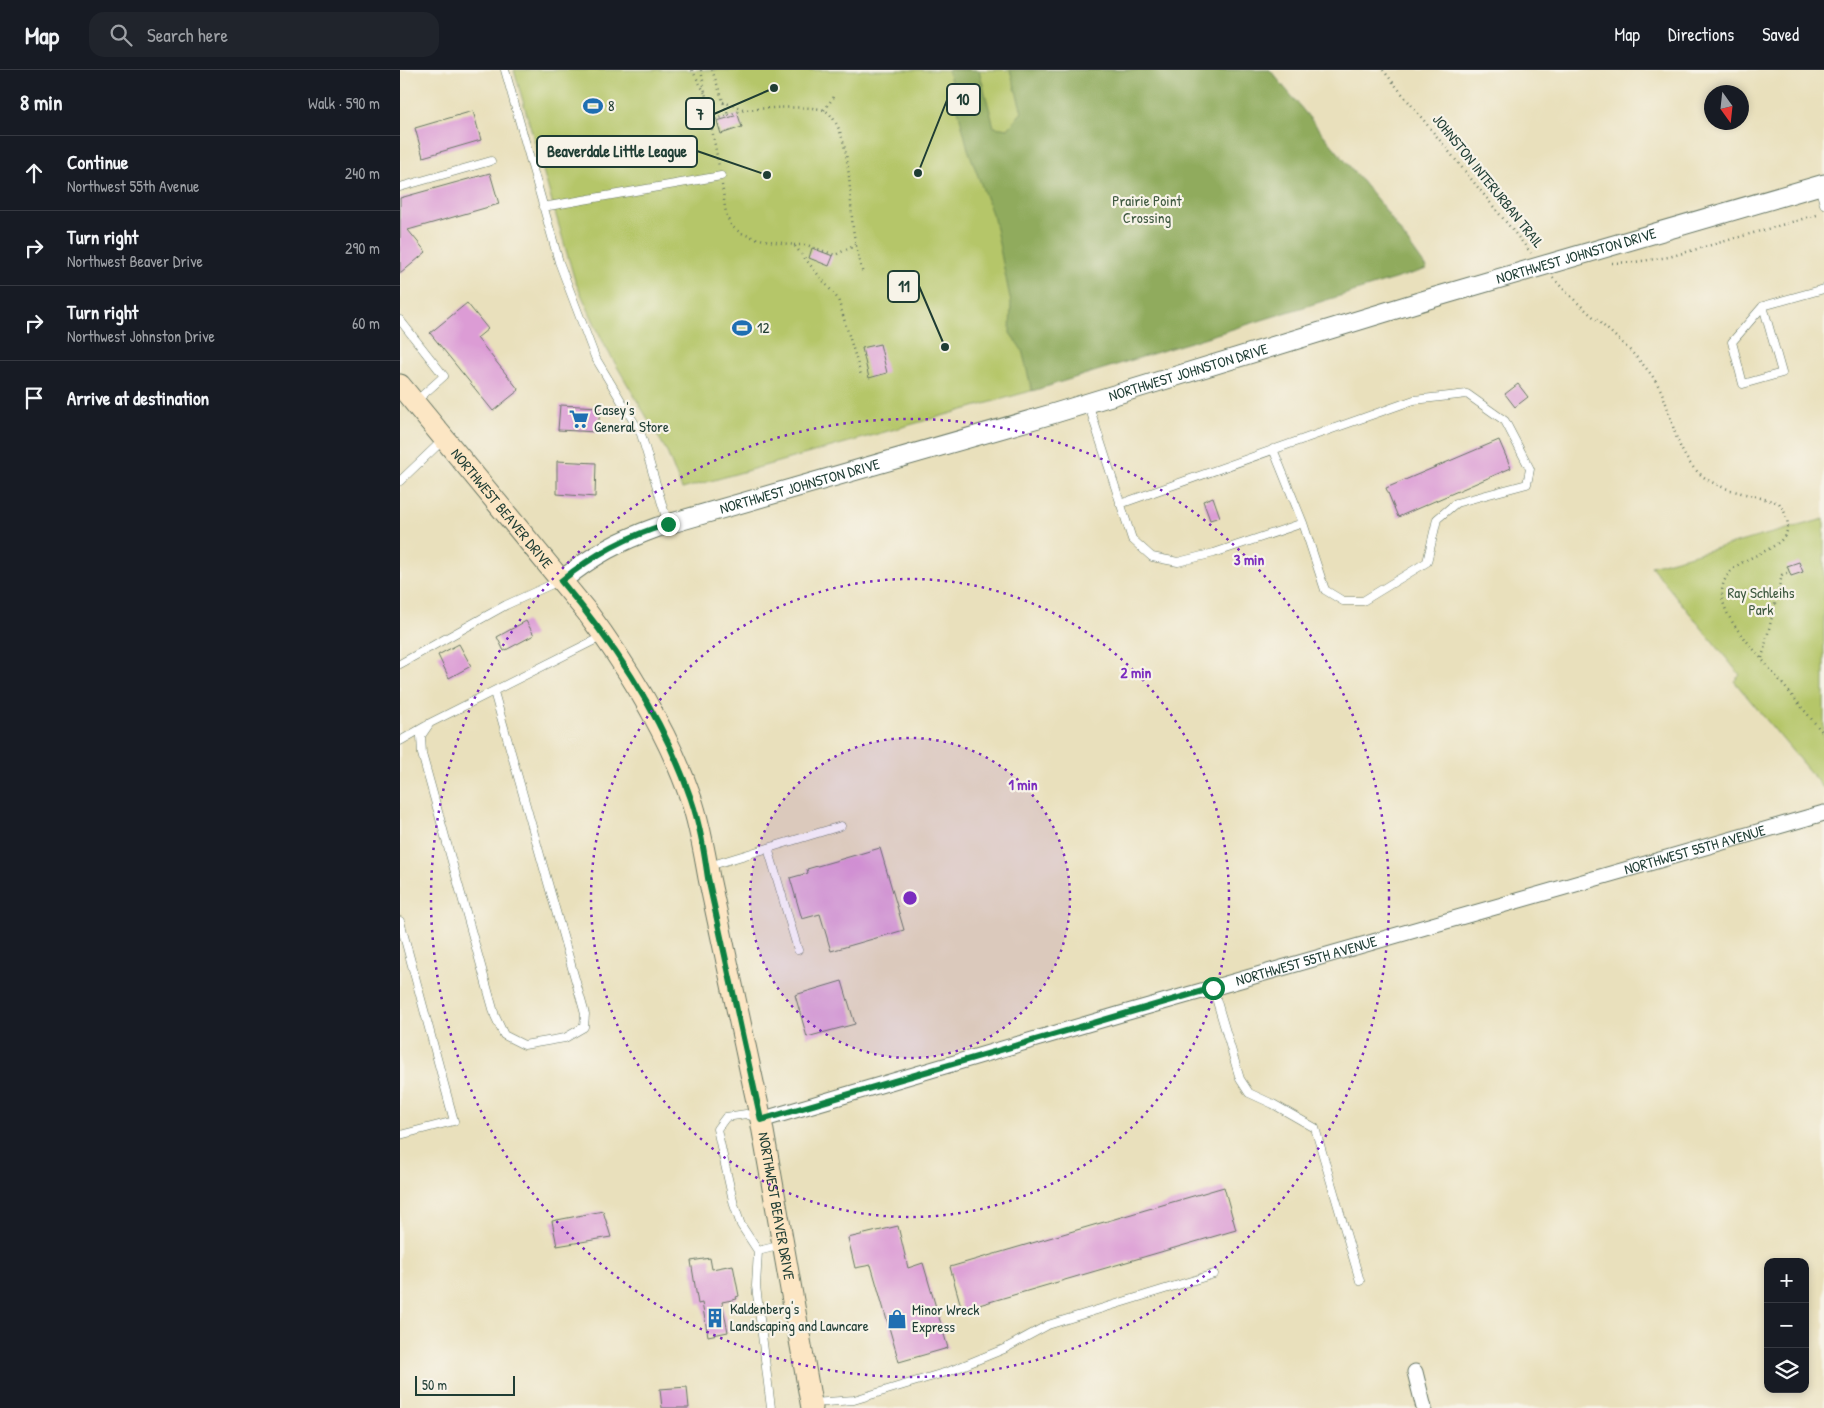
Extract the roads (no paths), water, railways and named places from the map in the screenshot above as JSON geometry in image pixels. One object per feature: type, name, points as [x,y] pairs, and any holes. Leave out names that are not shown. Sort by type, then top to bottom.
[{"type":"main road","name":"NORTHWEST BEAVER DRIVE","points":[[400,386],[605,635],[644,698],[676,760],[691,800],[702,838],[761,1120],[811,1406]]},
{"type":"street","name":"NORTHWEST JOHNSTON DRIVE","points":[[561,581],[584,562],[606,548],[630,536],[668,524],[1547,272],[1822,185]]},
{"type":"street","name":"NORTHWEST 55TH AVENUE","points":[[761,1120],[1824,813]]},
{"type":"street","points":[[1415,1372],[1424,1408]]},
{"type":"lane","points":[[505,70],[562,272],[595,357],[641,434],[668,524]]},
{"type":"lane","points":[[400,187],[491,161]]},
{"type":"lane","points":[[543,207],[721,176]]},
{"type":"lane","points":[[1822,185],[1824,204]]},
{"type":"lane","points":[[1763,306],[1782,373],[1743,384],[1732,342],[1763,306],[1824,289]]},
{"type":"lane","points":[[400,320],[444,376],[414,403]]},
{"type":"lane","points":[[1120,504],[1273,449],[1414,400],[1467,394],[1505,421],[1530,468],[1527,484],[1456,503],[1437,519],[1428,562],[1363,601],[1343,601],[1325,590],[1303,523],[1273,449]]},
{"type":"lane","points":[[1088,403],[1132,540],[1152,557],[1178,562],[1214,553],[1303,523]]},
{"type":"lane","points":[[400,481],[444,439]]},
{"type":"lane","points":[[400,664],[506,605],[561,581]]},
{"type":"lane","points":[[400,741],[430,723],[605,635]]},
{"type":"lane","points":[[430,723],[421,736],[422,754],[495,1016],[504,1035],[524,1045],[566,1038],[584,1027],[585,1014],[494,692]]},
{"type":"lane","points":[[707,867],[841,826]]},
{"type":"lane","points":[[768,848],[798,950]]},
{"type":"lane","points":[[400,921],[454,1121],[400,1136]]},
{"type":"lane","points":[[1213,988],[1240,1079],[1250,1093],[1315,1128],[1360,1280]]},
{"type":"lane","points":[[761,1120],[746,1114],[726,1117],[717,1129],[734,1205],[741,1225],[758,1251],[756,1286],[771,1408]]},
{"type":"lane","points":[[758,1251],[783,1245]]},
{"type":"lane","points":[[811,1406],[854,1400],[950,1371],[1004,1349],[1048,1325],[1214,1274]]},
{"type":"place","name":"7","points":[[774,88]]},
{"type":"place","name":"8","points":[[593,106]]},
{"type":"place","name":"10","points":[[918,173]]},
{"type":"place","name":"Beaverdale Little League","points":[[767,175]]},
{"type":"place","name":"12","points":[[742,328]]},
{"type":"place","name":"11","points":[[945,347]]},
{"type":"place","name":"Casey's General Store","points":[[579,419]]},
{"type":"place","name":"Kaldenberg's Landscaping and Lawncare","points":[[715,1318]]},
{"type":"place","name":"Minor Wreck Express","points":[[897,1319]]},
{"type":"park label","name":"Prairie Point Crossing","points":[[1147,210]]},
{"type":"park label","name":"Ray Schleihs Park","points":[[1761,602]]}]
